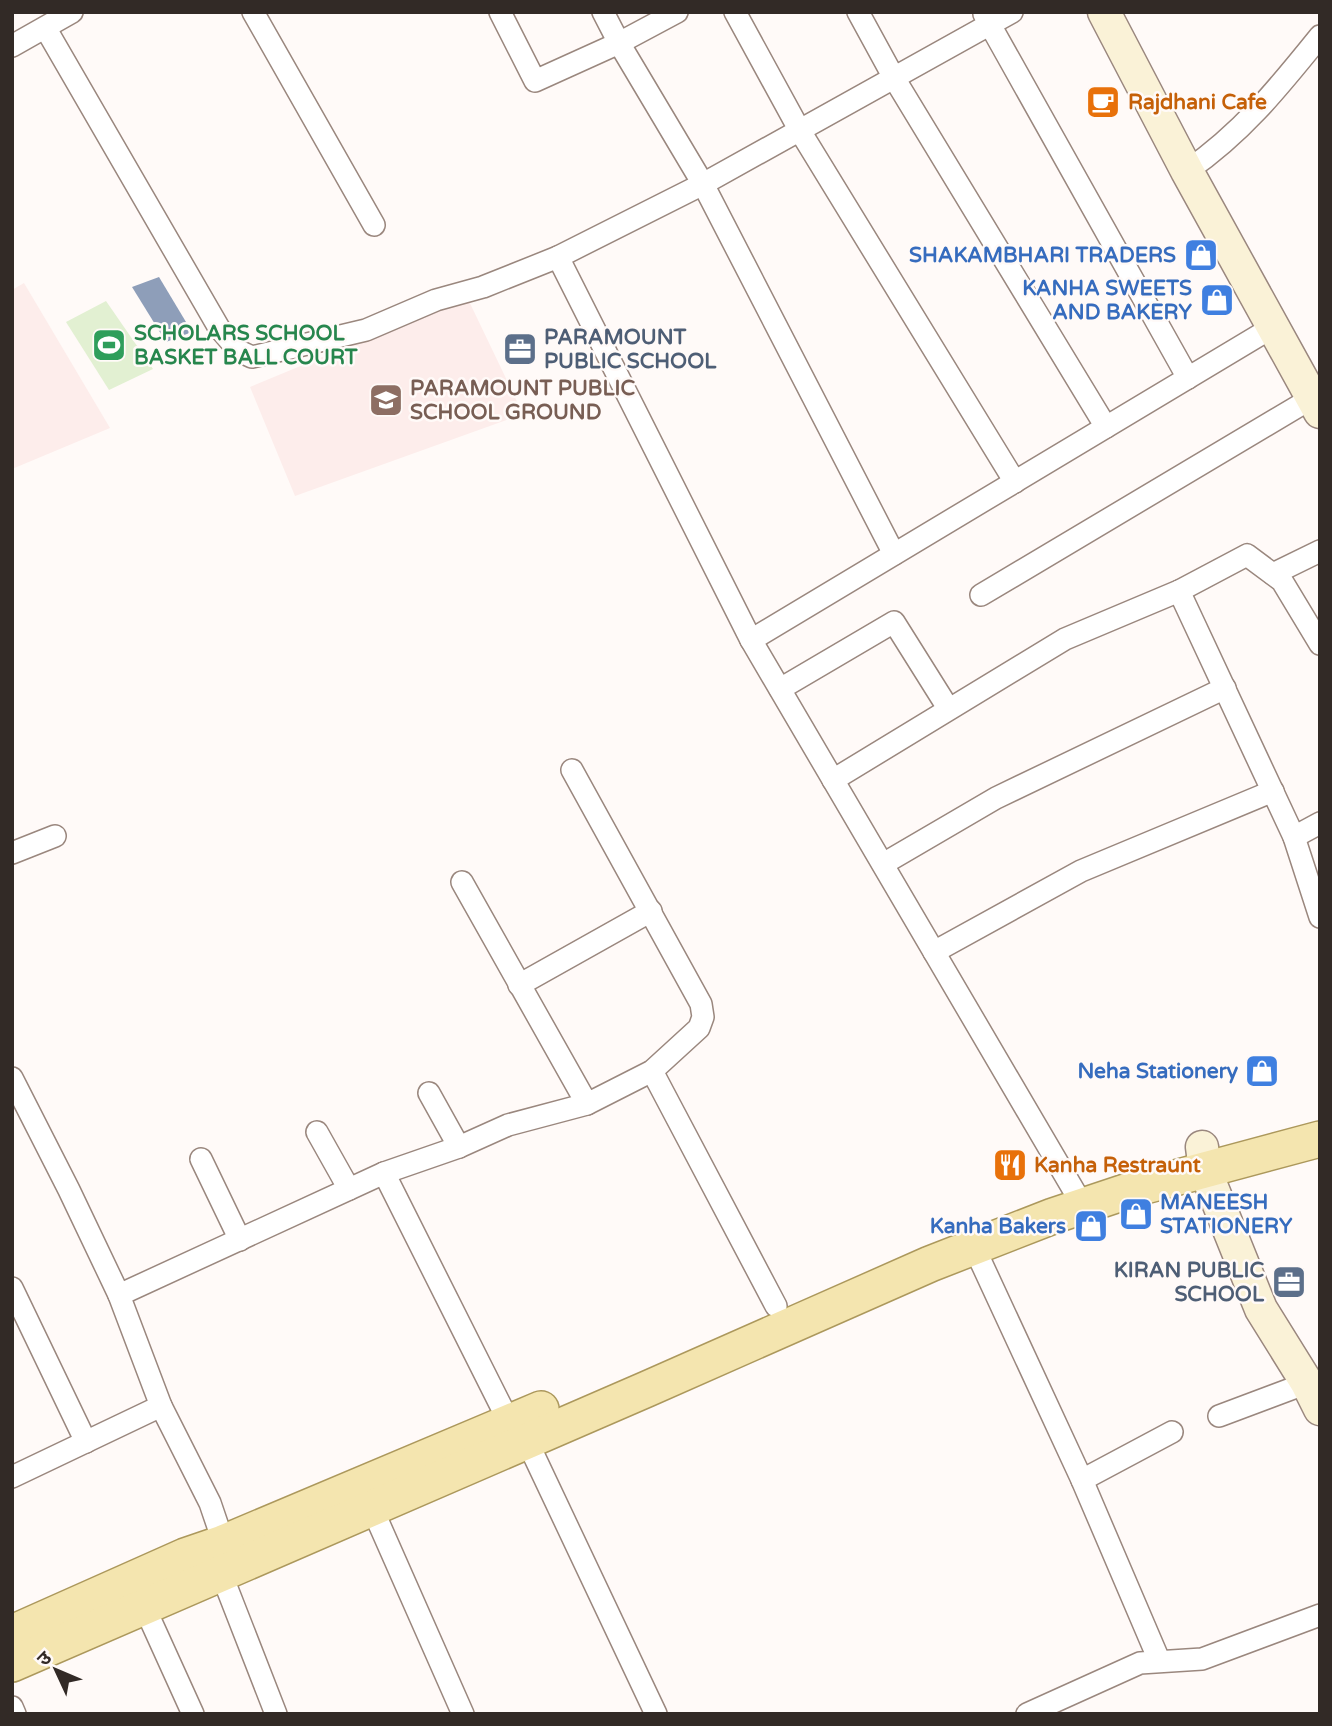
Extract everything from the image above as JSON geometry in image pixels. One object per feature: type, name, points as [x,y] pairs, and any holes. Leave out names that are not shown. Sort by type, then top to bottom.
[{"type":"main road","points":[[642,1378],[776,1306],[833,1280],[1077,1196],[1204,1158],[1320,1119]]},
{"type":"main road","points":[[1204,1158],[1320,1139]]},
{"type":"main road","points":[[12,1664],[144,1606],[226,1562],[518,1431],[642,1378],[974,1247],[1077,1196]]},
{"type":"main road","points":[[12,1633],[185,1556],[226,1562],[372,1508],[518,1431]]},
{"type":"street","points":[[12,46],[72,12]]},
{"type":"street","points":[[253,12],[374,225]]},
{"type":"street","points":[[499,12],[535,81],[619,43],[677,12]]},
{"type":"street","points":[[603,12],[703,184],[894,554]]},
{"type":"street","points":[[735,12],[800,131],[1015,482]]},
{"type":"street","points":[[858,12],[894,78],[1106,427]]},
{"type":"street","points":[[46,29],[219,328],[239,351],[252,357],[366,330],[427,304],[483,287],[558,257],[703,184],[800,131],[894,78],[987,18],[1012,12]]},
{"type":"street","points":[[981,595],[1316,405],[1187,171],[1109,14]]},
{"type":"street","points":[[987,18],[1188,378]]},
{"type":"street","points":[[1187,171],[1219,149],[1253,117],[1320,36]]},
{"type":"street","points":[[558,257],[751,640],[1077,1196]]},
{"type":"street","points":[[751,640],[1273,327]]},
{"type":"street","points":[[1273,574],[1320,551]]},
{"type":"street","points":[[833,780],[1065,639],[1179,591],[1247,555],[1282,581],[1320,644]]},
{"type":"street","points":[[1179,591],[1294,836],[1320,917]]},
{"type":"street","points":[[780,689],[894,622],[948,708]]},
{"type":"street","points":[[883,864],[996,798],[1225,688]]},
{"type":"street","points":[[120,1295],[384,1173],[459,1147],[508,1125],[587,1104],[652,1071],[699,1028],[703,1017],[701,1003],[572,770]]},
{"type":"street","points":[[934,951],[1081,871],[1273,791]]},
{"type":"street","points":[[1294,836],[1320,823]]},
{"type":"street","points":[[14,849],[55,836]]},
{"type":"street","points":[[462,882],[587,1104]]},
{"type":"street","points":[[519,985],[651,911]]},
{"type":"street","points":[[652,1071],[776,1306]]},
{"type":"street","points":[[15,1090],[69,1189],[120,1295],[161,1406],[210,1503],[226,1562],[276,1714]]},
{"type":"street","points":[[429,1093],[459,1147]]},
{"type":"street","points":[[317,1132],[349,1189]]},
{"type":"street","points":[[201,1158],[240,1240]]},
{"type":"street","points":[[1204,1158],[1261,1309],[1313,1396],[1219,1416]]},
{"type":"street","points":[[384,1173],[518,1431],[656,1714]]},
{"type":"street","points":[[974,1247],[1082,1480],[1159,1660]]},
{"type":"street","points":[[12,1288],[86,1442]]},
{"type":"street","points":[[12,1477],[161,1406]]},
{"type":"street","points":[[1082,1480],[1172,1432]]},
{"type":"street","points":[[372,1508],[463,1714]]},
{"type":"street","points":[[144,1606],[193,1714]]},
{"type":"street","points":[[1027,1714],[1129,1667],[1159,1660],[1180,1662],[1202,1659],[1320,1615]]},
{"type":"street","points":[[12,1707],[15,1714]]},
{"type":"shaded area","points":[[24,283],[110,428],[12,469],[12,290]]},
{"type":"shaded area","name":"PARAMOUNT PUBLIC SCHOOL GROUND","points":[[467,297],[523,414],[295,496],[250,387]]},
{"type":"green space","name":"SCHOLARS SCHOOL BASKET BALL COURT","points":[[106,301],[153,369],[109,390],[66,322]]},
{"type":"water","points":[[159,277],[192,332],[166,342],[132,287]]},
{"type":"place","name":"Rajdhani Cafe","points":[[1103,102]]},
{"type":"place","name":"SHAKAMBHARI TRADERS","points":[[1201,255]]},
{"type":"place","name":"KANHA SWEETS AND BAKERY","points":[[1217,300]]},
{"type":"place","name":"SCHOLARS SCHOOL BASKET BALL COURT","points":[[109,345]]},
{"type":"place","name":"PARAMOUNT PUBLIC SCHOOL","points":[[520,349]]},
{"type":"place","name":"PARAMOUNT PUBLIC SCHOOL GROUND","points":[[386,400]]},
{"type":"place","name":"Neha Stationery","points":[[1262,1071]]},
{"type":"place","name":"Kanha Restraunt","points":[[1010,1165]]},
{"type":"place","name":"MANEESH STATIONERY","points":[[1136,1214]]},
{"type":"place","name":"Kanha Bakers","points":[[1091,1226]]},
{"type":"place","name":"KIRAN PUBLIC SCHOOL","points":[[1289,1282]]}]
